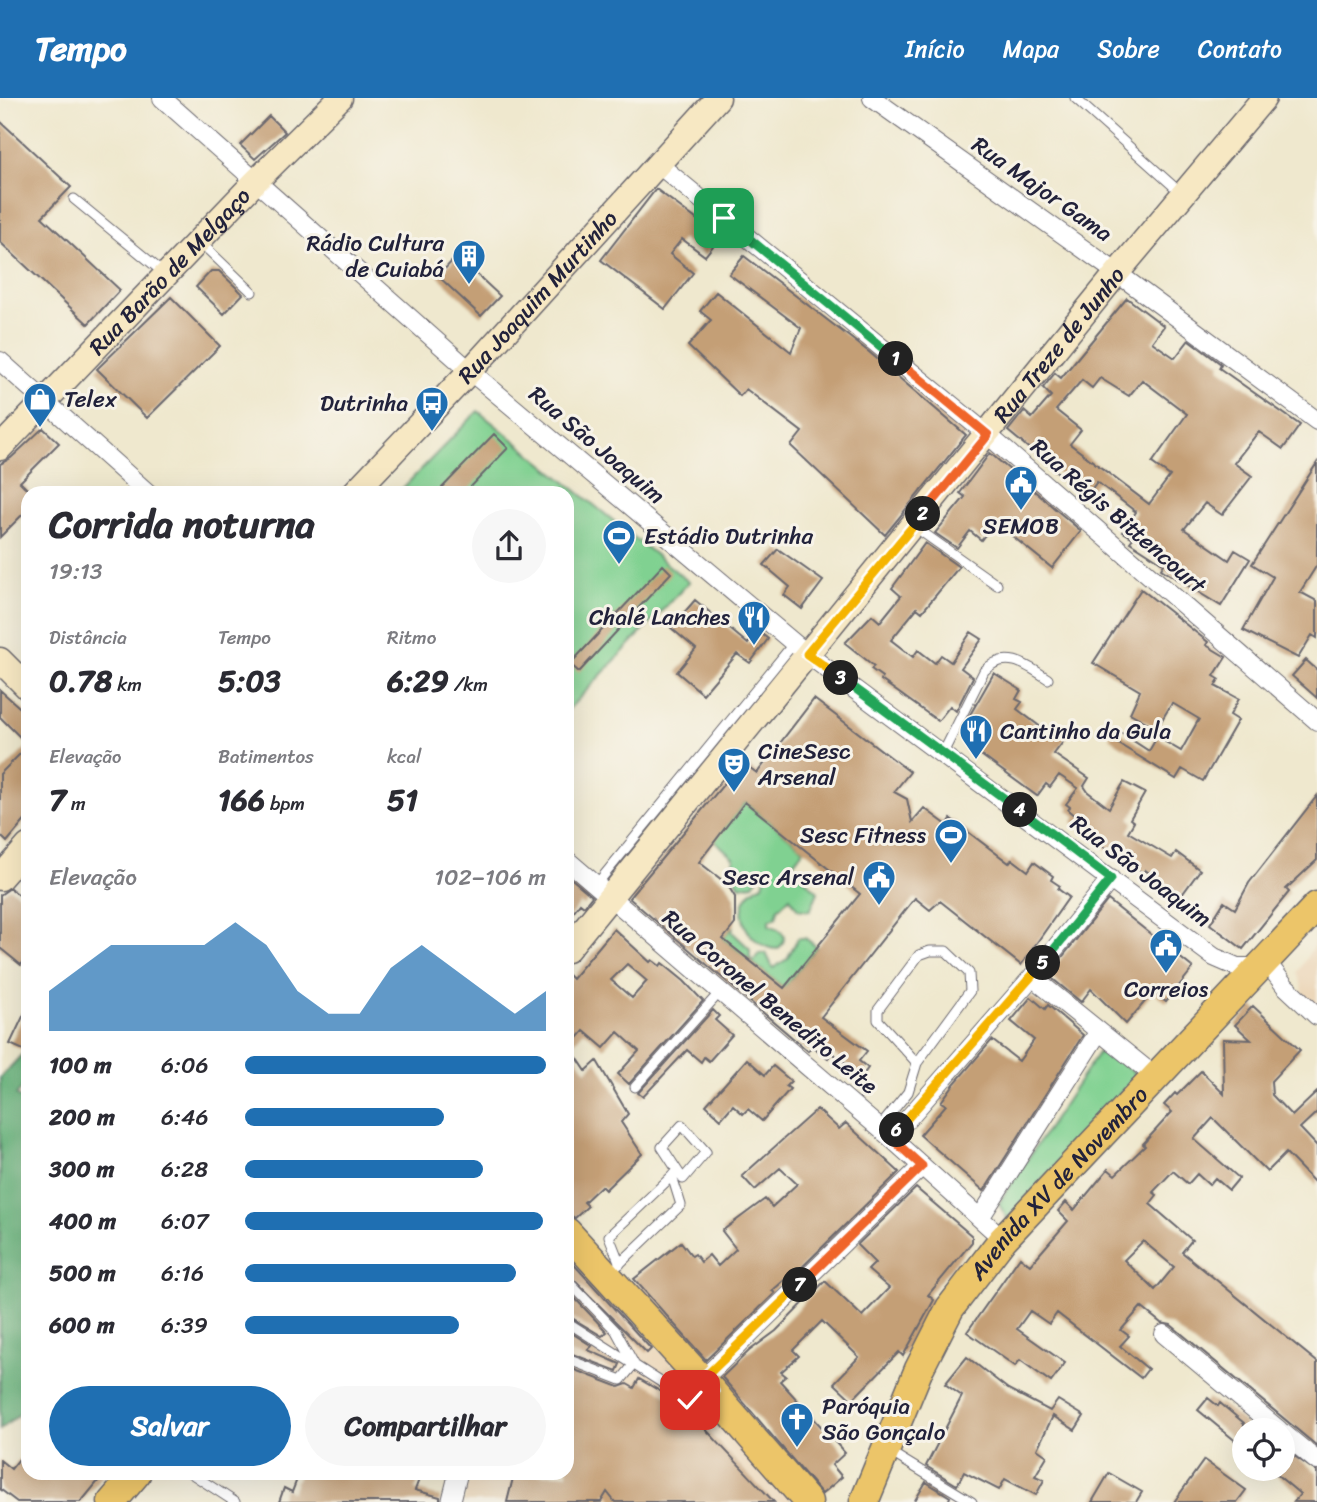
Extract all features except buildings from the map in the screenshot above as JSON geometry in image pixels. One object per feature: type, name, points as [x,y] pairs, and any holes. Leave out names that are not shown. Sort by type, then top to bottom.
[{"type":"main road","name":"Avenida XV de Novembro","points":[[864,1502],[919,1368],[950,1308],[1003,1239],[1317,906]]},
{"type":"main road","points":[[574,1239],[613,1270],[808,1502]]},
{"type":"main road","points":[[112,1502],[131,1480]]},
{"type":"street","name":"Rua São Joaquim","points":[[162,98],[254,183],[470,371],[801,648],[1214,957],[1237,967],[1262,964]]},
{"type":"street","name":"Rua Barão de Melgaço","points":[[0,448],[254,183],[340,98]]},
{"type":"street","name":"Rua Joaquim Murtinho","points":[[361,486],[470,371],[718,98]]},
{"type":"street","name":"Rua Major Gama","points":[[872,98],[1117,272],[1317,421]]},
{"type":"street","name":"Rua Treze de Junho","points":[[574,939],[603,892],[801,648],[913,526],[1117,272],[1264,98]]},
{"type":"street","name":"Rua Régis Bittencourt","points":[[658,164],[988,435],[1317,722]]},
{"type":"street","points":[[0,361],[140,486]]},
{"type":"street","points":[[0,660],[21,681]]},
{"type":"street","points":[[0,878],[21,854]]},
{"type":"street","name":"Rua Coronel Benedito Leite","points":[[574,866],[885,1133],[1003,1239]]},
{"type":"street","points":[[885,1133],[1032,978],[1111,879]]},
{"type":"street","points":[[1262,964],[1317,1016]]},
{"type":"street","points":[[1032,978],[1157,1078]]},
{"type":"street","points":[[980,1218],[1099,1031]]},
{"type":"street","points":[[708,1386],[922,1166]]},
{"type":"street","points":[[1164,1334],[1265,1418]]},
{"type":"street","points":[[1295,1443],[1317,1461]]},
{"type":"street","points":[[452,1502],[457,1480]]},
{"type":"lane","points":[[1074,98],[1182,195]]},
{"type":"lane","points":[[74,200],[166,275]]},
{"type":"lane","points":[[199,241],[251,292]]},
{"type":"lane","points":[[913,526],[997,585]]},
{"type":"lane","points":[[943,753],[990,664],[999,660],[1020,661],[1048,679]]},
{"type":"lane","points":[[885,1133],[908,1092],[917,1063],[970,990],[969,972],[946,951],[930,951],[919,955],[877,1010],[878,1020],[917,1063]]},
{"type":"lane","points":[[635,1087],[720,992]]},
{"type":"lane","points":[[613,1270],[681,1205],[674,1173],[662,1147],[682,1125],[706,1152],[682,1179],[674,1173]]},
{"type":"lane","points":[[613,1270],[609,1236],[674,1173]]},
{"type":"lane","points":[[574,1287],[616,1331],[634,1364]]},
{"type":"lane","points":[[574,1326],[690,1400],[699,1402],[708,1386]]},
{"type":"lane","points":[[574,1362],[617,1380],[626,1378],[634,1364]]},
{"type":"lane","points":[[885,1449],[972,1502]]},
{"type":"lane","points":[[201,1480],[235,1502]]},
{"type":"shaded area","points":[[1317,940],[1317,1008],[1304,995],[1298,972]]},
{"type":"shaded area","points":[[574,1253],[794,1502],[464,1502],[469,1480],[574,1480]]},
{"type":"green space","name":"Estádio Dutrinha","points":[[478,411],[571,486],[405,486]]},
{"type":"green space","name":"Estádio Dutrinha","points":[[574,489],[689,582],[574,704]]},
{"type":"green space","points":[[745,802],[804,849],[791,866],[818,892],[810,911],[798,909],[790,897],[778,909],[776,917],[769,920],[769,925],[778,929],[784,937],[778,949],[767,947],[749,933],[742,912],[745,901],[751,892],[763,884],[766,875],[761,873],[753,884],[740,886],[731,872],[734,858],[714,840]]},
{"type":"green space","points":[[733,926],[732,932],[750,949],[750,959],[754,961],[758,954],[766,953],[773,968],[787,959],[798,938],[805,938],[817,947],[784,988],[723,939]]},
{"type":"green space","points":[[1105,1049],[1137,1075],[1007,1219],[999,1204],[1005,1193],[1098,1053]]},
{"type":"green space","points":[[21,1056],[21,1089],[16,1095],[21,1099],[21,1413],[0,1430],[0,1078]]},
{"type":"place","name":"Rádio Cultura de Cuiabá","points":[[469,286]]},
{"type":"place","name":"Telex","points":[[40,429]]},
{"type":"place","name":"Dutrinha","points":[[432,433]]},
{"type":"place","name":"SEMOB","points":[[1021,512]]},
{"type":"place","name":"Estádio Dutrinha","points":[[619,566]]},
{"type":"place","name":"Chalé Lanches","points":[[754,647]]},
{"type":"place","name":"Cantinho da Gula","points":[[976,761]]},
{"type":"place","name":"CineSesc Arsenal","points":[[734,794]]},
{"type":"place","name":"Sesc Fitness","points":[[951,865]]},
{"type":"place","name":"Sesc Arsenal","points":[[879,907]]},
{"type":"place","name":"Correios","points":[[1166,975]]},
{"type":"place","name":"Paróquia São Gonçalo","points":[[797,1449]]},
{"type":"route","points":[[690,1400],[699,1402],[713,1392],[702,1380],[922,1166],[891,1138],[1032,978],[1111,879],[807,654],[988,435],[724,218]]}]
